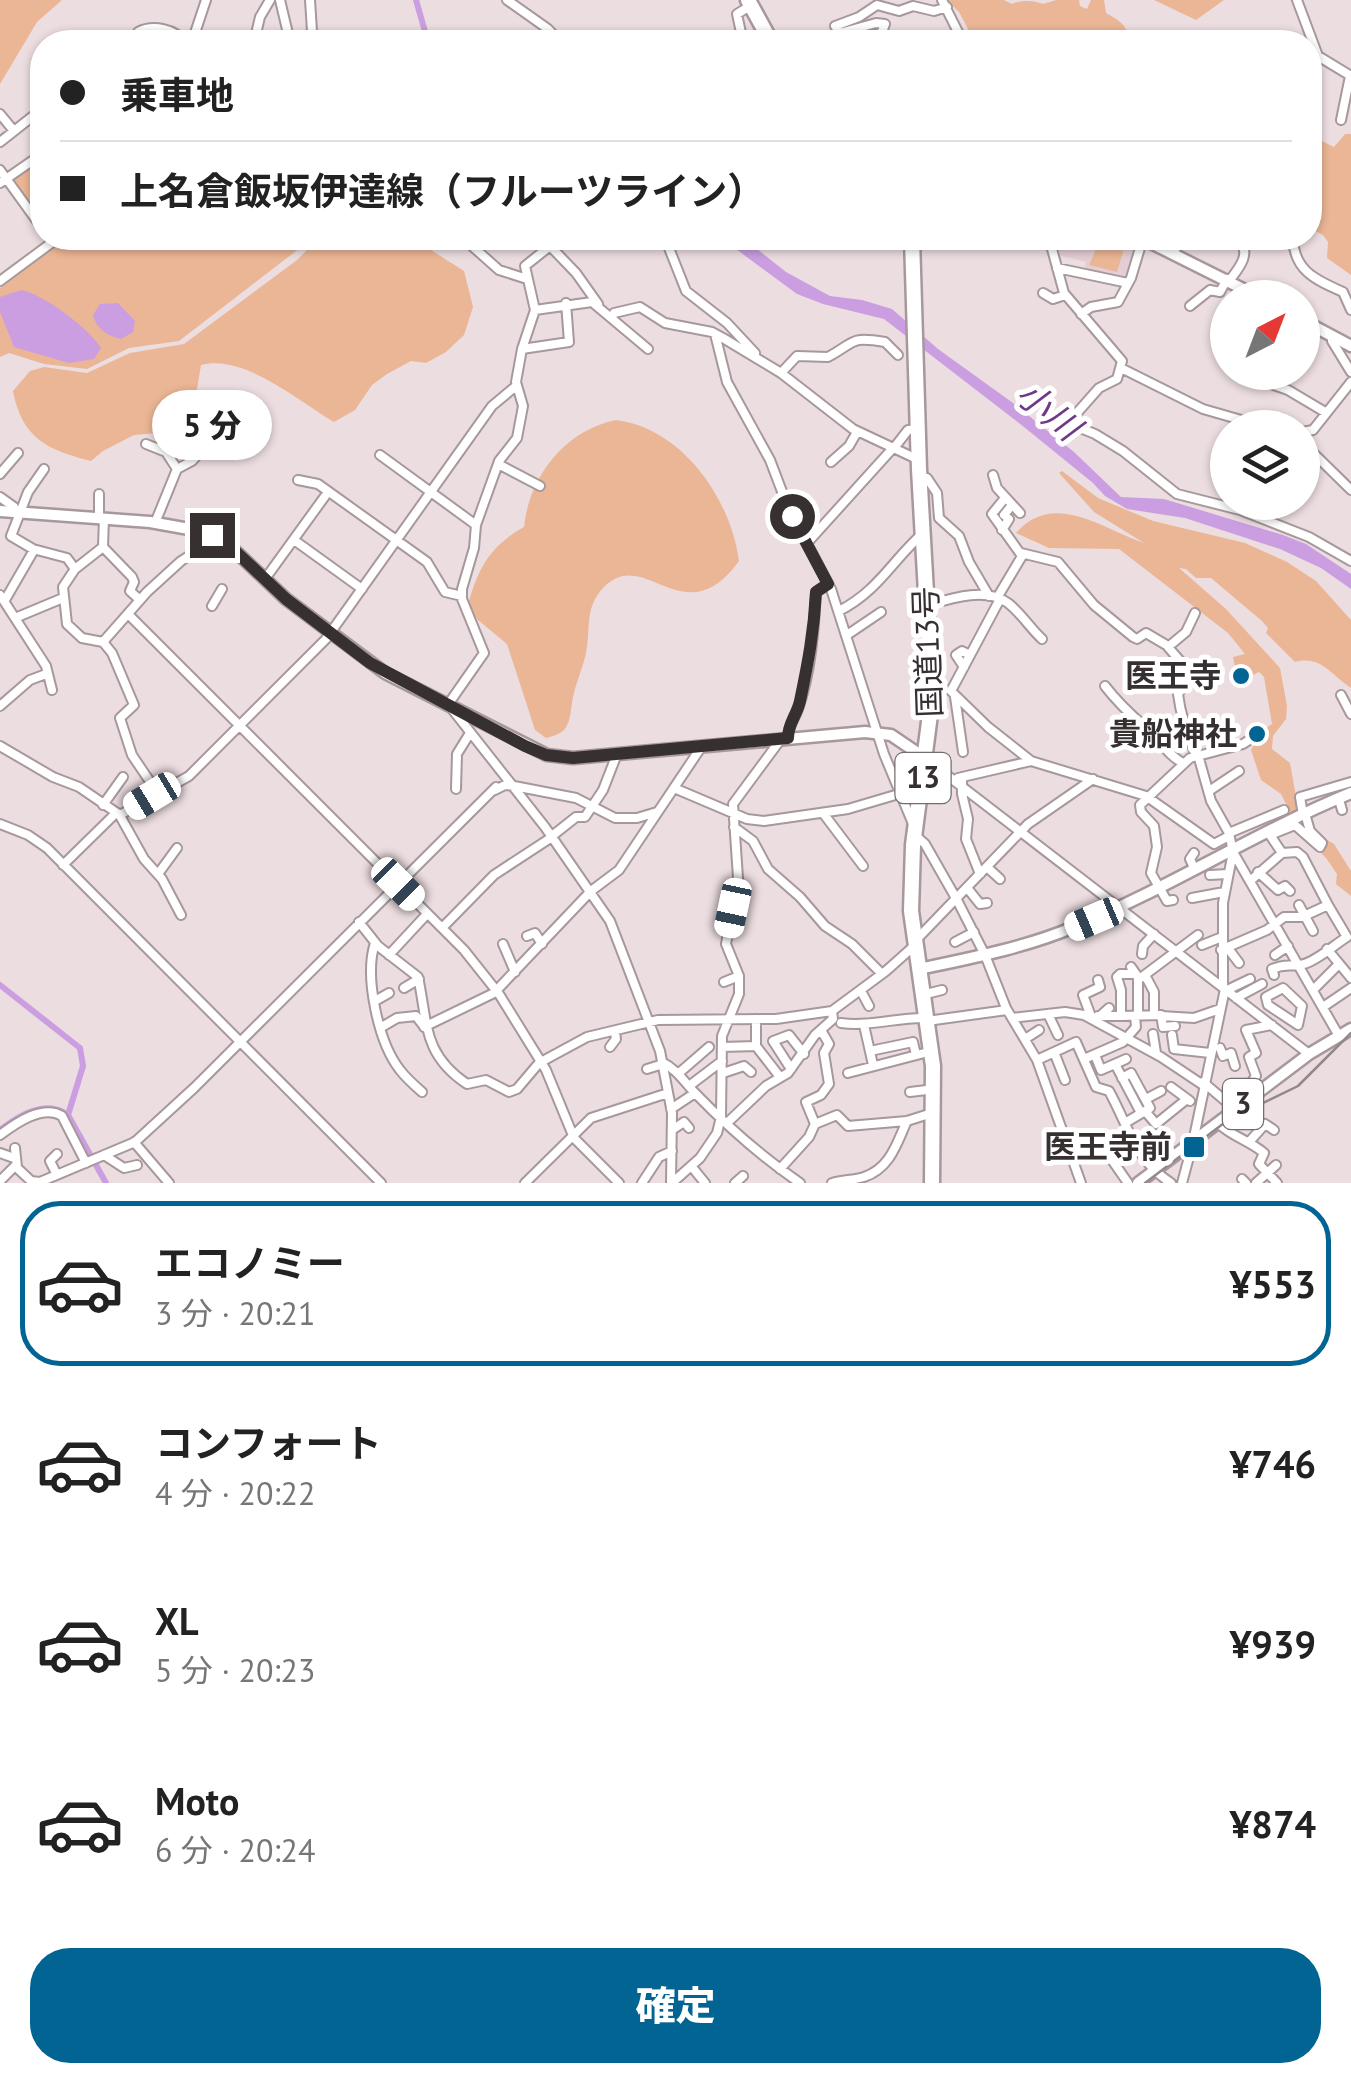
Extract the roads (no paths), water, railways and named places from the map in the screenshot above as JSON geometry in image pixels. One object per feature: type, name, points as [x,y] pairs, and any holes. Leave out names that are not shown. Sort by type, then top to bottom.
[{"type":"highway","points":[[746,3],[763,30]]},
{"type":"highway","name":"国道13号","points":[[913,250],[932,699],[915,831],[911,911],[927,1020],[924,1053],[935,1090],[932,1183]]},
{"type":"main road","points":[[1169,250],[1228,280]]},
{"type":"main road","points":[[1320,330],[1351,346]]},
{"type":"main road","points":[[0,512],[155,523],[194,528],[217,538],[330,634],[385,673],[546,755],[573,758],[877,732],[897,738],[926,758]]},
{"type":"main road","points":[[918,969],[1045,939],[1194,868],[1230,842],[1351,793]]},
{"type":"main road","name":"3","points":[[1138,1183],[1309,1054],[1351,1029]]},
{"type":"street","points":[[193,30],[206,0]]},
{"type":"street","points":[[257,30],[270,0]]},
{"type":"street","points":[[280,0],[287,30]]},
{"type":"street","points":[[310,0],[312,30]]},
{"type":"street","points":[[506,0],[549,30]]},
{"type":"street","points":[[1297,0],[1308,30]]},
{"type":"street","points":[[740,30],[737,14],[746,3]]},
{"type":"street","points":[[838,30],[835,26],[878,5],[899,11],[913,6],[934,12],[945,4],[957,30]]},
{"type":"street","points":[[851,30],[876,23],[886,24],[883,30]]},
{"type":"street","points":[[1322,58],[1351,76],[1341,120]]},
{"type":"street","points":[[0,114],[14,131]]},
{"type":"street","points":[[0,142],[30,118]]},
{"type":"street","points":[[4,181],[30,163]]},
{"type":"street","points":[[0,170],[30,213]]},
{"type":"street","points":[[0,281],[39,250]]},
{"type":"street","points":[[477,250],[500,270],[527,280]]},
{"type":"street","points":[[546,250],[526,264],[535,310],[522,349],[516,386],[523,405],[517,438],[498,464],[476,525],[462,596],[484,653],[450,708],[552,836],[610,920],[663,1063],[671,1110],[672,1183]]},
{"type":"street","points":[[555,250],[598,304],[648,350]]},
{"type":"street","points":[[670,250],[686,290],[727,322],[761,360]]},
{"type":"street","points":[[1052,250],[1065,296],[1120,356],[1116,380],[1098,388],[1069,420],[1070,424],[1123,451],[1178,494],[1250,514],[1321,543],[1351,561]]},
{"type":"street","points":[[1082,314],[1091,307],[1118,302],[1138,250]]},
{"type":"street","points":[[1228,280],[1244,258],[1244,250]]},
{"type":"street","points":[[1294,250],[1304,271],[1312,279],[1342,292],[1351,310]]},
{"type":"street","points":[[1057,268],[1128,283]]},
{"type":"street","points":[[1190,306],[1210,290]]},
{"type":"street","points":[[1043,293],[1053,299],[1065,296]]},
{"type":"street","points":[[535,310],[566,303],[598,304]]},
{"type":"street","points":[[522,349],[569,342],[566,303]]},
{"type":"street","points":[[612,318],[614,312],[640,307],[672,326],[715,334],[761,360],[858,432],[919,460]]},
{"type":"street","points":[[715,334],[727,382],[770,460],[789,510],[828,584],[898,792],[915,831],[974,932],[1010,1014],[1038,1060],[1081,1183]]},
{"type":"street","points":[[1332,336],[1351,372]]},
{"type":"street","points":[[781,374],[797,356],[828,357],[842,345],[860,338],[885,342],[898,356]]},
{"type":"street","points":[[1121,368],[1210,410]]},
{"type":"street","points":[[1320,419],[1351,382]]},
{"type":"street","points":[[63,865],[118,814],[190,776],[330,634],[492,406],[516,386]]},
{"type":"street","points":[[1287,390],[1325,412]]},
{"type":"street","points":[[808,542],[908,430],[918,429]]},
{"type":"street","points":[[831,462],[858,432]]},
{"type":"street","points":[[155,523],[177,470],[192,461],[208,443]]},
{"type":"street","points":[[146,444],[166,452],[177,470]]},
{"type":"street","points":[[0,474],[18,452]]},
{"type":"street","points":[[380,455],[476,525]]},
{"type":"street","points":[[1320,460],[1351,490]]},
{"type":"street","points":[[498,464],[540,486]]},
{"type":"street","points":[[44,469],[17,513],[12,536],[34,550],[67,558],[75,569]]},
{"type":"street","points":[[994,474],[995,484],[1020,513]]},
{"type":"street","points":[[920,478],[927,478],[935,488],[939,518],[960,536],[969,562],[996,597],[1011,606],[1042,640]]},
{"type":"street","points":[[298,480],[318,484],[427,562],[444,592],[462,596]]},
{"type":"street","points":[[264,579],[328,492]]},
{"type":"street","points":[[99,494],[103,548],[132,577],[130,592],[140,600]]},
{"type":"street","points":[[0,497],[17,513]]},
{"type":"street","points":[[1008,501],[992,512],[1021,552],[1055,560],[1094,605],[1132,637],[1146,633],[1168,646],[1188,674],[1178,694],[1182,726],[1191,736],[1230,842],[1339,1036]]},
{"type":"street","points":[[839,612],[872,591],[900,554],[922,534]]},
{"type":"street","points":[[103,642],[182,560],[217,538]]},
{"type":"street","points":[[294,540],[362,589]]},
{"type":"street","points":[[103,548],[75,569],[64,587],[67,624],[82,638],[103,642],[112,653],[134,705],[120,718],[130,750],[156,792]]},
{"type":"street","points":[[34,550],[2,598],[46,666],[52,690]]},
{"type":"street","points":[[1021,552],[1021,560],[996,597],[970,656],[962,652],[956,655],[964,668],[951,691],[1031,761],[1146,796],[1214,844],[1230,842],[1252,822]]},
{"type":"street","points":[[724,1120],[722,1047],[728,1020],[738,1000],[738,976],[726,944],[738,878],[735,800],[784,738],[798,710],[812,650],[816,592],[828,584]]},
{"type":"street","points":[[212,606],[222,589]]},
{"type":"street","points":[[928,605],[960,596],[996,597]]},
{"type":"street","points":[[15,618],[63,598]]},
{"type":"street","points":[[847,635],[881,612]]},
{"type":"street","points":[[1168,646],[1186,632],[1196,613]]},
{"type":"street","points":[[128,614],[442,928],[497,990],[541,1062],[572,1136],[619,1183]]},
{"type":"street","points":[[1188,674],[1201,669],[1211,683]]},
{"type":"street","points":[[0,706],[30,680],[46,674]]},
{"type":"street","points":[[1105,686],[1135,722],[1183,764]]},
{"type":"street","points":[[1342,695],[1351,714]]},
{"type":"street","points":[[956,696],[963,752]]},
{"type":"street","points":[[456,789],[458,750],[470,733]]},
{"type":"street","points":[[1173,900],[1167,901],[1151,873],[1156,847],[1154,826],[1140,808],[1146,796],[1197,755],[1244,744],[1255,736]]},
{"type":"street","points":[[0,746],[78,787],[118,814],[181,915]]},
{"type":"street","points":[[424,1026],[497,990],[591,890],[623,865],[702,746]]},
{"type":"street","points":[[442,928],[489,880],[576,816],[584,818],[594,807],[617,754]]},
{"type":"street","points":[[926,758],[1309,1054]]},
{"type":"street","points":[[958,781],[1031,761]]},
{"type":"street","points":[[1209,791],[1239,771]]},
{"type":"street","points":[[380,1028],[397,1018],[416,1016],[453,1074],[468,1085],[486,1080],[510,1092],[541,1062],[587,1037],[651,1022],[756,1019],[832,1011],[882,974],[1021,832],[1093,779]]},
{"type":"street","points":[[958,781],[968,819],[966,839],[984,871],[1000,878]]},
{"type":"street","points":[[103,805],[125,782]]},
{"type":"street","points":[[1282,853],[1270,835],[1296,825],[1318,848],[1322,846],[1310,831],[1298,799],[1351,782]]},
{"type":"street","points":[[0,1152],[16,1162],[34,1182],[134,1142],[240,1042],[493,789],[514,786],[576,798],[620,819],[658,812]]},
{"type":"street","points":[[674,788],[733,814],[764,821],[823,814],[922,789]]},
{"type":"street","points":[[1252,822],[1266,825],[1284,810]]},
{"type":"street","points":[[1248,812],[1252,822]]},
{"type":"street","points":[[823,814],[863,866]]},
{"type":"street","points":[[0,816],[14,828]]},
{"type":"street","points":[[0,824],[43,845],[381,1183]]},
{"type":"street","points":[[734,827],[754,842],[767,867],[825,926],[852,944],[882,974]]},
{"type":"street","points":[[1192,1142],[1203,1084],[1217,1050],[1225,989],[1222,937],[1230,842]]},
{"type":"street","points":[[158,874],[176,848]]},
{"type":"street","points":[[1194,853],[1190,859],[1194,868]]},
{"type":"street","points":[[1250,881],[1282,853],[1300,854],[1347,935],[1300,966],[1286,963],[1272,969],[1274,975]]},
{"type":"street","points":[[505,854],[512,864]]},
{"type":"street","points":[[1258,872],[1278,890],[1285,886],[1290,892]]},
{"type":"street","points":[[1210,875],[1227,874]]},
{"type":"street","points":[[968,889],[980,904],[987,903]]},
{"type":"street","points":[[1192,898],[1224,892]]},
{"type":"street","points":[[1249,909],[1262,901]]},
{"type":"street","points":[[1299,904],[1314,931]]},
{"type":"street","points":[[1224,948],[1267,930],[1284,917],[1306,915],[1328,904]]},
{"type":"street","points":[[371,969],[390,956],[427,914]]},
{"type":"street","points":[[359,922],[375,943],[419,979],[424,1026]]},
{"type":"street","points":[[955,942],[974,932]]},
{"type":"street","points":[[527,936],[535,933],[542,944]]},
{"type":"street","points":[[1142,954],[1143,946],[1154,934]]},
{"type":"street","points":[[1121,1016],[1117,977],[1120,974],[1137,974],[1200,940],[1222,937]]},
{"type":"street","points":[[375,943],[371,969],[376,1020],[396,1065],[422,1092]]},
{"type":"street","points":[[503,944],[514,972]]},
{"type":"street","points":[[1275,955],[1288,946]]},
{"type":"street","points":[[1224,948],[1238,963]]},
{"type":"street","points":[[1327,949],[1351,978]]},
{"type":"street","points":[[1313,990],[1339,964]]},
{"type":"street","points":[[1137,974],[1158,998],[1158,1016],[1163,1027],[1174,1031],[1174,1049],[1217,1050],[1223,1056],[1230,1053],[1235,1066]]},
{"type":"street","points":[[1084,1059],[1126,1039],[1136,1027],[1137,974]]},
{"type":"street","points":[[724,982],[738,976]]},
{"type":"street","points":[[404,988],[419,979]]},
{"type":"street","points":[[1225,989],[1250,979]]},
{"type":"street","points":[[1098,980],[1100,987],[1083,995],[1096,1019],[1240,1107]]},
{"type":"street","points":[[1236,998],[1262,984]]},
{"type":"street","points":[[1284,988],[1302,1006],[1298,1025],[1278,1012],[1268,1005],[1266,997],[1284,988]]},
{"type":"street","points":[[1323,1007],[1351,988]]},
{"type":"street","points":[[860,990],[868,1006]]},
{"type":"street","points":[[922,995],[942,990]]},
{"type":"street","points":[[375,1001],[390,993]]},
{"type":"street","points":[[1096,1019],[1109,1008]]},
{"type":"street","points":[[841,1023],[1066,1012],[1096,1019],[1194,1018],[1220,1010]]},
{"type":"street","points":[[672,1183],[692,1167],[724,1120],[804,1054],[832,1019],[832,1011]]},
{"type":"street","points":[[1240,1107],[1240,1099],[1256,1076],[1249,1057],[1256,1054],[1246,1030],[1270,1024],[1278,1012]]},
{"type":"street","points":[[1048,1014],[1058,1035]]},
{"type":"street","points":[[756,1019],[756,1046],[792,1082]]},
{"type":"street","points":[[864,1024],[873,1065]]},
{"type":"street","points":[[815,1124],[806,1101],[821,1096],[830,1084],[824,1053],[829,1044],[821,1030]]},
{"type":"street","points":[[1024,1039],[1039,1030]]},
{"type":"street","points":[[610,1048],[616,1039],[615,1032]]},
{"type":"street","points":[[1153,1034],[1154,1053]]},
{"type":"street","points":[[784,1090],[773,1042],[788,1035],[804,1054]]},
{"type":"street","points":[[870,1051],[913,1042],[924,1053]]},
{"type":"street","points":[[1038,1060],[1076,1042],[1096,1087],[1109,1091],[1130,1141],[1154,1172],[1170,1183]]},
{"type":"street","points":[[722,1047],[756,1046]]},
{"type":"street","points":[[679,1073],[709,1047]]},
{"type":"street","points":[[1054,1052],[1065,1080]]},
{"type":"street","points":[[848,1073],[924,1053]]},
{"type":"street","points":[[1142,1062],[1154,1053]]},
{"type":"street","points":[[1094,1054],[1101,1070],[1126,1059]]},
{"type":"street","points":[[660,1112],[671,1110],[722,1062]]},
{"type":"street","points":[[648,1069],[663,1063]]},
{"type":"street","points":[[663,1063],[679,1073],[765,1164],[800,1183]]},
{"type":"street","points":[[1115,1064],[1143,1112],[1156,1124],[1167,1110],[1187,1099]]},
{"type":"street","points":[[723,1073],[744,1066],[751,1072]]},
{"type":"street","points":[[1122,1078],[1132,1073],[1150,1108],[1125,1122]]},
{"type":"street","points":[[1171,1088],[1198,1106]]},
{"type":"street","points":[[910,1092],[935,1090]]},
{"type":"street","points":[[1146,1100],[1161,1091]]},
{"type":"street","points":[[525,1183],[591,1118],[668,1092]]},
{"type":"street","points":[[0,1135],[33,1116],[49,1110],[56,1112],[62,1116],[86,1163]]},
{"type":"street","points":[[780,1169],[815,1124],[836,1114],[848,1126],[907,1121],[935,1112]]},
{"type":"street","points":[[832,1183],[864,1177],[885,1163],[896,1151],[907,1121]]},
{"type":"street","points":[[672,1130],[684,1122],[689,1128]]},
{"type":"street","points":[[1218,1123],[1264,1153],[1258,1164],[1277,1183]]},
{"type":"street","points":[[1250,1141],[1265,1124],[1274,1130]]},
{"type":"street","points":[[1167,1138],[1162,1141],[1174,1156]]},
{"type":"street","points":[[134,1142],[169,1183]]},
{"type":"street","points":[[1103,1147],[1110,1165],[1128,1183]]},
{"type":"street","points":[[0,1181],[16,1162],[15,1148]]},
{"type":"street","points":[[642,1183],[659,1157],[672,1151]]},
{"type":"street","points":[[57,1154],[50,1161],[57,1176]]},
{"type":"street","points":[[100,1157],[124,1168],[137,1165]]},
{"type":"street","points":[[1182,1183],[1189,1157]]},
{"type":"street","points":[[1256,1183],[1276,1165]]},
{"type":"street","points":[[692,1167],[705,1183]]},
{"type":"street","points":[[781,1183],[788,1175]]},
{"type":"street","points":[[735,1183],[743,1176]]},
{"type":"waterway","name":"小川","points":[[416,0],[425,30]]},
{"type":"waterway","points":[[0,985],[80,1048],[83,1066],[68,1115]]},
{"type":"waterway","points":[[0,1130],[33,1111],[59,1110],[68,1115],[106,1183]]},
{"type":"railway","points":[[1145,1183],[1228,1120],[1298,1086],[1351,1033]]},
{"type":"place","name":"医王寺","points":[[1241,676]]},
{"type":"place","name":"貴船神社","points":[[1257,734]]},
{"type":"place","name":"医王寺前","points":[[1194,1147]]}]
